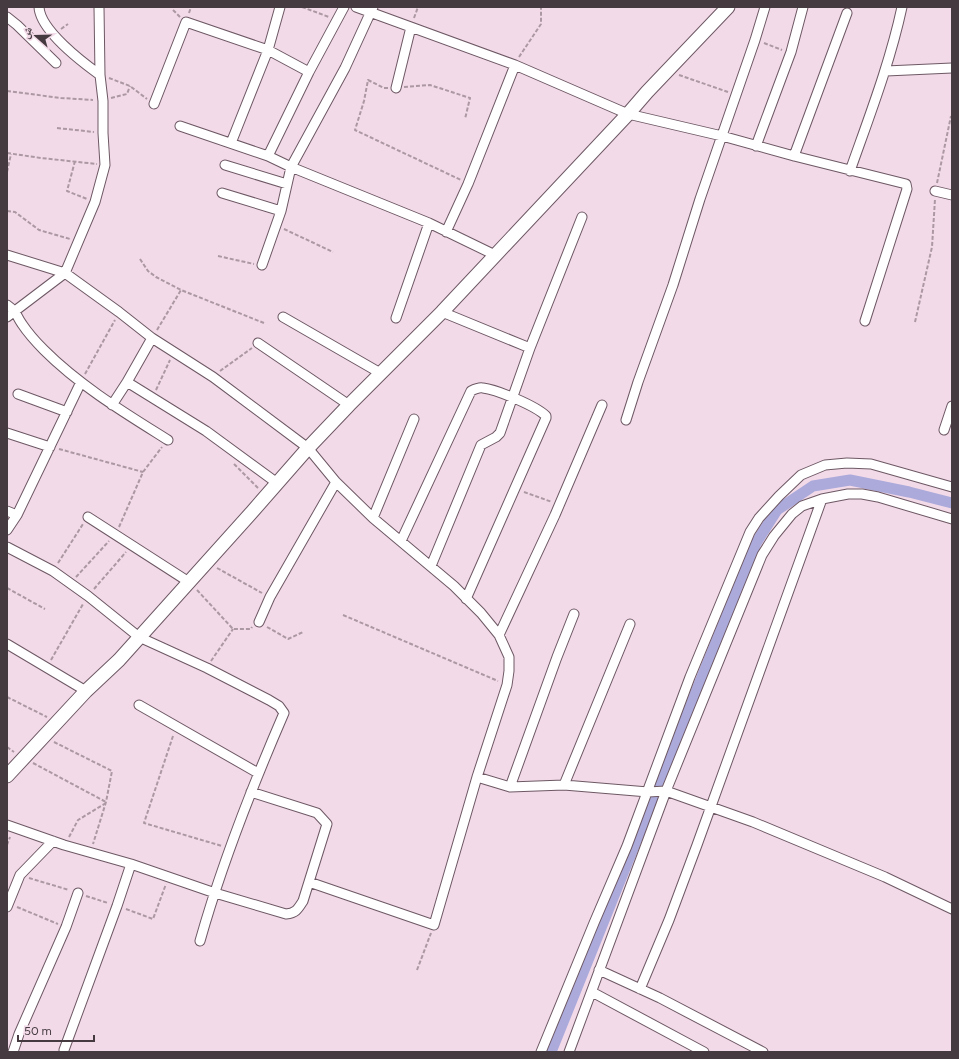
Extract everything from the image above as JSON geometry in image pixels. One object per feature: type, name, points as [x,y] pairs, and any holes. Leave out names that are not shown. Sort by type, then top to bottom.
[{"type":"street","points":[[40,7],[42,18],[54,35],[77,58],[100,75]]},
{"type":"street","points":[[7,317],[16,312],[64,273],[95,202],[105,165],[102,133],[103,100],[100,75],[99,7]]},
{"type":"street","points":[[231,143],[268,50],[280,7]]},
{"type":"street","points":[[268,156],[309,72],[344,7]]},
{"type":"street","points":[[356,7],[372,10],[411,27],[515,65],[628,114],[722,136],[850,171],[906,184],[907,185],[865,321]]},
{"type":"street","points":[[7,776],[56,722],[119,660],[308,448],[442,312],[628,114],[666,71],[728,7]]},
{"type":"street","points":[[626,420],[737,95],[765,7]]},
{"type":"street","points":[[756,146],[790,52],[803,7]]},
{"type":"street","points":[[850,171],[886,71],[902,7]]},
{"type":"street","points":[[262,265],[276,226],[291,166],[344,68],[372,10]]},
{"type":"street","points":[[794,156],[847,13]]},
{"type":"street","points":[[7,17],[18,25],[56,63]]},
{"type":"street","points":[[154,104],[186,22],[268,50],[309,72]]},
{"type":"street","points":[[396,88],[411,27]]},
{"type":"street","points":[[446,232],[468,184],[515,65]]},
{"type":"street","points":[[886,71],[952,68]]},
{"type":"street","points":[[180,126],[268,156],[429,224],[495,255]]},
{"type":"street","points":[[225,165],[287,184]]},
{"type":"street","points":[[936,191],[952,195]]},
{"type":"street","points":[[222,192],[280,211]]},
{"type":"street","points":[[431,566],[479,450],[485,443],[500,433],[530,348],[582,217]]},
{"type":"street","points":[[396,318],[429,224]]},
{"type":"street","points":[[7,255],[64,273],[119,312],[152,338],[213,377],[308,448],[336,482],[373,518],[431,566],[466,599],[499,635],[509,657],[507,685],[477,776],[434,925],[309,882]]},
{"type":"street","points":[[7,305],[16,312],[24,327],[44,350],[81,382],[112,405],[168,440]]},
{"type":"street","points":[[442,312],[530,348]]},
{"type":"street","points":[[283,317],[382,374]]},
{"type":"street","points":[[112,405],[152,338]]},
{"type":"street","points":[[258,343],[349,405]]},
{"type":"street","points":[[7,530],[17,515],[81,382]]},
{"type":"street","points":[[127,382],[206,431],[277,483]]},
{"type":"street","points":[[401,540],[469,394],[475,389],[484,388],[529,404],[546,416],[466,599]]},
{"type":"street","points":[[18,394],[67,412]]},
{"type":"street","points":[[499,635],[559,505],[602,405]]},
{"type":"street","points":[[944,430],[952,406]]},
{"type":"street","points":[[373,518],[414,419]]},
{"type":"street","points":[[7,433],[50,447]]},
{"type":"street","points":[[541,1052],[627,846],[690,677],[750,532],[759,518],[801,475],[825,465],[847,463],[871,464],[952,487]]},
{"type":"street","points":[[259,622],[270,597],[336,482]]},
{"type":"street","points":[[569,1052],[666,791],[762,555],[774,536],[792,514],[802,506],[822,499],[848,494],[862,494],[878,497],[952,519]]},
{"type":"street","points":[[640,989],[669,920],[822,499]]},
{"type":"street","points":[[7,512],[17,515]]},
{"type":"street","points":[[88,517],[189,582]]},
{"type":"street","points":[[7,546],[53,571],[88,596],[139,637],[207,668],[269,700],[279,706],[284,713],[251,792],[215,893],[200,942]]},
{"type":"street","points":[[510,787],[554,664],[574,614]]},
{"type":"street","points":[[564,785],[630,624]]},
{"type":"street","points":[[7,644],[86,691]]},
{"type":"street","points":[[139,705],[258,773]]},
{"type":"street","points":[[477,776],[510,787],[564,785],[648,792],[666,791],[753,822],[825,851],[952,909]]},
{"type":"street","points":[[7,824],[64,845],[169,876],[215,893],[286,914],[293,913],[303,901],[327,824],[317,813],[251,792]]},
{"type":"street","points":[[8,905],[20,875],[53,841]]},
{"type":"street","points":[[62,1052],[117,906],[131,864]]},
{"type":"street","points":[[13,1052],[19,1034],[66,927],[78,893]]},
{"type":"street","points":[[599,970],[725,1031],[763,1052]]},
{"type":"street","points":[[592,992],[615,1006],[704,1052]]},
{"type":"path","points":[[302,7],[337,19]]},
{"type":"path","points":[[515,65],[540,24],[541,7]]},
{"type":"path","points":[[755,40],[790,52]]},
{"type":"path","points":[[666,71],[737,95]]},
{"type":"path","points":[[100,75],[130,86],[154,104]]},
{"type":"path","points":[[465,119],[470,98],[430,85],[384,88],[368,80],[364,101],[355,130],[468,184]]},
{"type":"path","points":[[7,91],[61,98],[103,100],[127,94],[130,86]]},
{"type":"path","points":[[915,322],[932,247],[936,191],[951,116]]},
{"type":"path","points":[[57,128],[102,133]]},
{"type":"path","points":[[7,153],[105,165]]},
{"type":"path","points":[[7,172],[11,154]]},
{"type":"path","points":[[75,161],[67,191],[95,202]]},
{"type":"path","points":[[7,211],[15,212],[39,230],[78,242]]},
{"type":"path","points":[[276,226],[333,252]]},
{"type":"path","points":[[218,256],[262,265]]},
{"type":"path","points":[[140,259],[148,271],[156,277],[181,290],[264,324]]},
{"type":"path","points":[[152,338],[181,290]]},
{"type":"path","points":[[81,382],[119,312]]},
{"type":"path","points":[[213,377],[258,343]]},
{"type":"path","points":[[152,398],[174,352]]},
{"type":"path","points":[[70,584],[116,534],[143,472],[168,440]]},
{"type":"path","points":[[50,447],[143,472]]},
{"type":"path","points":[[515,489],[559,505]]},
{"type":"path","points":[[53,571],[88,517]]},
{"type":"path","points":[[47,667],[88,596],[132,545]]},
{"type":"path","points":[[206,562],[270,597]]},
{"type":"path","points":[[189,582],[234,629],[251,629],[259,622],[288,639],[303,632]]},
{"type":"path","points":[[7,588],[45,610]]},
{"type":"path","points":[[343,614],[507,685]]},
{"type":"path","points":[[207,668],[234,629]]},
{"type":"path","points":[[7,697],[56,722]]},
{"type":"path","points":[[177,726],[144,824],[231,848]]},
{"type":"path","points":[[43,736],[112,771],[106,802],[90,853]]},
{"type":"path","points":[[7,747],[24,758],[106,802]]},
{"type":"path","points":[[64,845],[78,820],[106,802]]},
{"type":"path","points":[[20,875],[153,919],[169,876]]},
{"type":"path","points":[[8,905],[66,927]]},
{"type":"path","points":[[417,970],[434,925]]},
{"type":"waterway","points":[[551,1052],[756,543],[777,510],[813,486],[850,480],[909,492],[952,503]]}]
